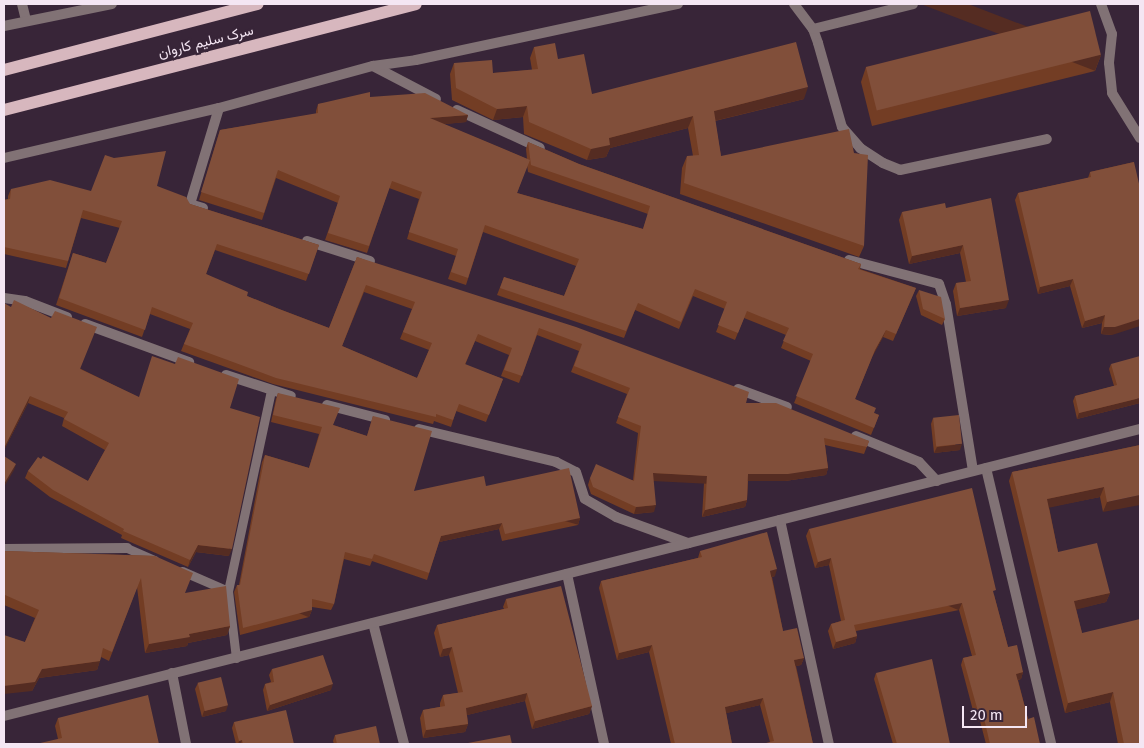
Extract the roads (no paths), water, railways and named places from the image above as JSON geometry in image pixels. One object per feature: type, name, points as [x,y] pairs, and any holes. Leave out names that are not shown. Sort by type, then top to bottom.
[{"type":"main road","points":[[4,70],[258,4]]},
{"type":"main road","name":"سرک سلیم کاروان","points":[[4,110],[416,4]]},
{"type":"street","points":[[22,4],[26,20]]},
{"type":"street","points":[[4,26],[112,4]]},
{"type":"street","points":[[4,158],[219,108],[373,66],[416,60],[678,4]]},
{"type":"street","points":[[794,4],[813,29],[842,127],[860,148],[883,163],[900,170],[1047,139]]},
{"type":"street","points":[[813,29],[913,4]]},
{"type":"street","points":[[1101,4],[1112,34],[1109,63],[1112,93],[1140,138]]},
{"type":"street","points":[[373,66],[480,122],[552,153]]},
{"type":"street","points":[[218,213],[190,204],[219,108]]},
{"type":"street","points":[[294,237],[378,264]]},
{"type":"street","points":[[840,257],[939,284],[946,304],[973,472]]},
{"type":"street","points":[[4,298],[25,301],[198,366]]},
{"type":"street","points":[[217,372],[271,391],[299,398]]},
{"type":"street","points":[[724,383],[797,412]]},
{"type":"street","points":[[318,403],[392,422]]},
{"type":"street","points":[[411,427],[556,462],[576,472],[585,499],[616,517],[688,543]]},
{"type":"street","points":[[4,716],[1140,429]]},
{"type":"street","points":[[849,433],[919,462],[937,481]]},
{"type":"street","points":[[986,468],[1051,744]]},
{"type":"street","points":[[780,520],[829,744]]},
{"type":"street","points":[[4,549],[127,548]]},
{"type":"street","points":[[567,574],[604,744]]},
{"type":"street","points":[[373,623],[404,744]]},
{"type":"street","points":[[172,674],[186,744]]},
{"type":"lane","points":[[236,658],[228,591],[271,391]]},
{"type":"lane","points":[[127,548],[164,564]]},
{"type":"lane","points":[[173,568],[228,591]]}]
